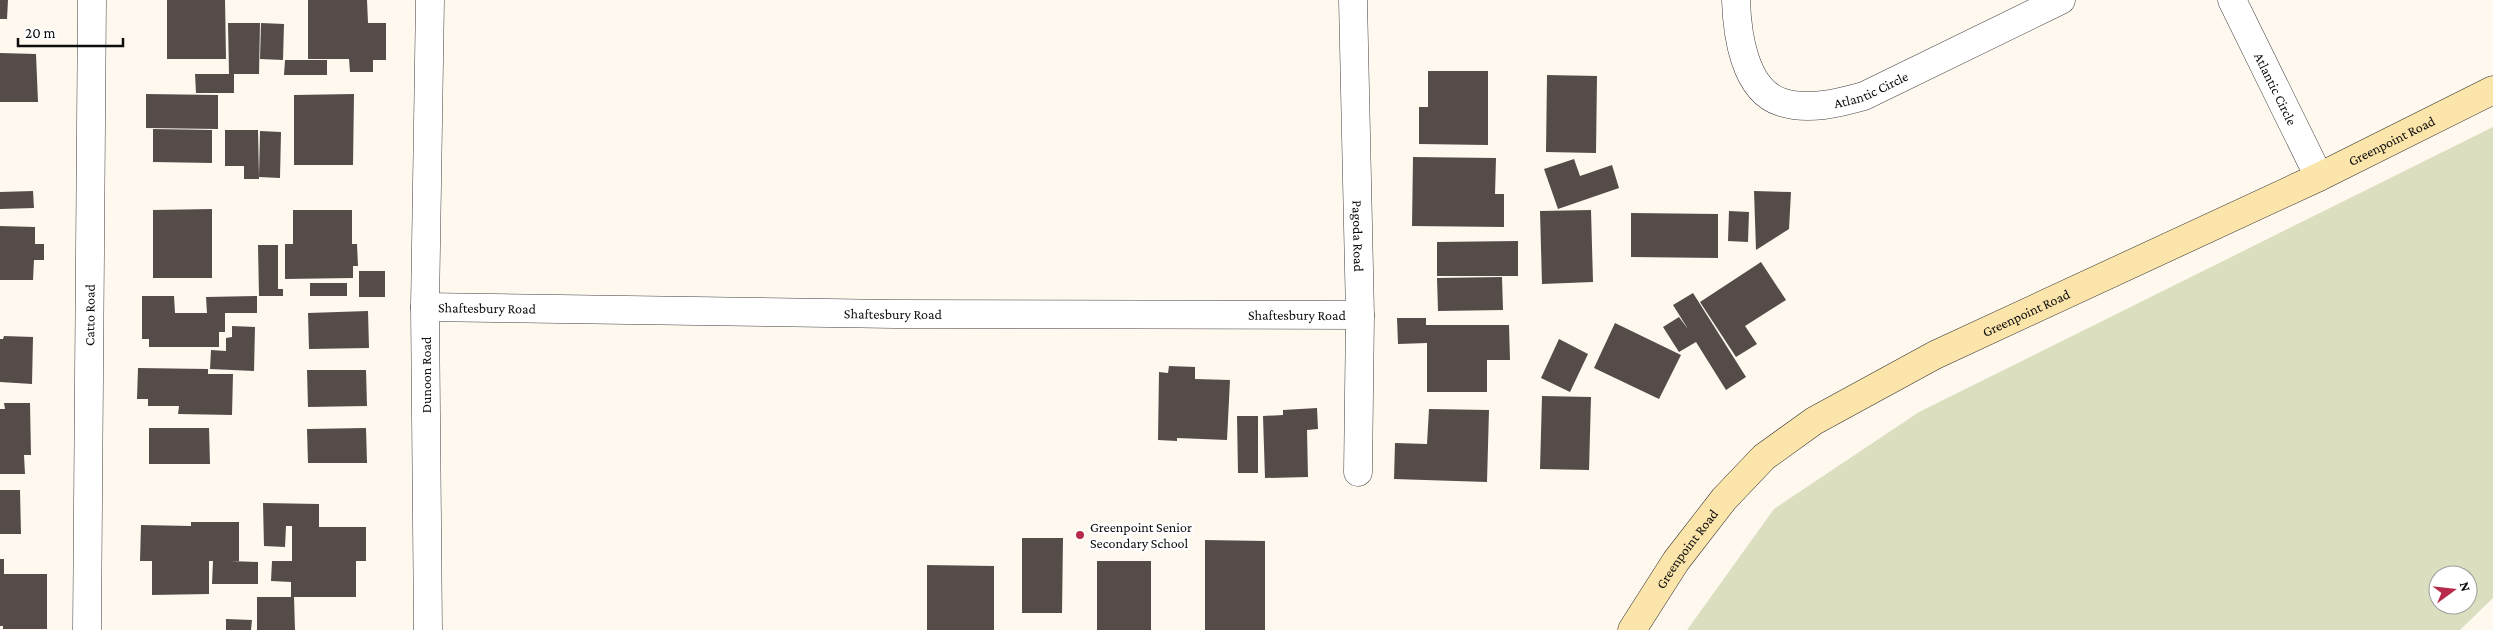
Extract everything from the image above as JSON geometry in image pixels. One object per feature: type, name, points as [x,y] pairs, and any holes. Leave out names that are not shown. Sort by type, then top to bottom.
[{"type":"street","name":"Catto Road","points":[[87,630],[92,0]]},
{"type":"street","name":"Dunoon Road","points":[[428,630],[425,307],[430,0]]},
{"type":"street","name":"Pagoda Road","points":[[1354,0],[1360,315],[1358,472]]},
{"type":"street","name":"Atlantic Circle","points":[[1729,5],[1744,59],[1758,86],[1781,102],[1810,106],[1837,103],[1864,96],[2061,0]]},
{"type":"street","name":"Atlantic Circle","points":[[2232,0],[2320,177]]},
{"type":"street","name":"Greenpoint Road","points":[[1632,630],[1676,561],[1724,499],[1764,457],[1814,421],[1935,355],[2320,177],[2493,90]]},
{"type":"street","name":"Shaftesbury Road","points":[[425,307],[894,314],[1360,315]]},
{"type":"green space","points":[[2493,127],[2493,598],[2478,613],[2478,565],[2428,565],[2428,615],[2475,615],[2460,630],[1687,630],[1774,509],[1919,412]]},
{"type":"building","points":[[0,0],[8,0],[7,19],[0,19]]},
{"type":"building","points":[[167,0],[225,0],[226,59],[167,59]]},
{"type":"building","points":[[308,0],[367,0],[368,23],[386,23],[386,60],[373,60],[373,72],[350,72],[349,59],[308,59]]},
{"type":"building","points":[[228,23],[260,23],[259,74],[234,74],[234,93],[196,93],[195,74],[229,74]]},
{"type":"building","points":[[261,23],[284,24],[283,60],[260,59]]},
{"type":"building","points":[[0,53],[36,54],[38,102],[0,102]]},
{"type":"building","points":[[285,60],[327,60],[327,75],[284,75]]},
{"type":"building","points":[[1428,71],[1488,71],[1488,145],[1419,144],[1419,107],[1428,107]]},
{"type":"building","points":[[1547,75],[1597,76],[1596,153],[1546,152]]},
{"type":"building","points":[[146,94],[218,95],[218,129],[146,128]]},
{"type":"building","points":[[354,94],[353,165],[294,165],[294,95]]},
{"type":"building","points":[[153,129],[212,130],[212,163],[153,162]]},
{"type":"building","points":[[225,130],[258,130],[259,179],[244,179],[244,166],[225,166]]},
{"type":"building","points":[[260,131],[281,132],[280,178],[259,177]]},
{"type":"building","points":[[1413,157],[1496,158],[1495,194],[1504,194],[1504,227],[1412,226]]},
{"type":"building","points":[[1574,159],[1580,176],[1612,165],[1619,188],[1558,209],[1544,169]]},
{"type":"building","points":[[33,191],[34,208],[0,209],[0,192]]},
{"type":"building","points":[[1754,191],[1791,192],[1789,229],[1756,250]]},
{"type":"building","points":[[212,209],[212,278],[153,278],[153,210]]},
{"type":"building","points":[[293,210],[352,210],[352,244],[357,244],[358,266],[353,266],[353,278],[285,279],[285,244],[293,244]]},
{"type":"building","points":[[1591,210],[1593,282],[1542,284],[1540,211]]},
{"type":"building","points":[[1729,211],[1749,212],[1748,242],[1728,241]]},
{"type":"building","points":[[1631,213],[1718,214],[1718,258],[1631,257]]},
{"type":"building","points":[[0,226],[35,227],[35,244],[44,244],[44,260],[34,260],[33,280],[0,280]]},
{"type":"building","points":[[1518,241],[1518,276],[1437,276],[1437,242]]},
{"type":"building","points":[[258,245],[278,245],[278,289],[283,289],[283,296],[259,296]]},
{"type":"building","points":[[1761,262],[1786,300],[1745,326],[1757,344],[1736,357],[1700,302]]},
{"type":"building","points":[[359,271],[385,271],[385,297],[359,297]]},
{"type":"building","points":[[1502,277],[1503,310],[1438,311],[1437,278]]},
{"type":"building","points":[[310,283],[347,283],[347,296],[310,296]]},
{"type":"building","points":[[1693,293],[1746,377],[1726,390],[1696,342],[1679,352],[1663,327],[1679,317],[1688,329],[1673,305]]},
{"type":"building","points":[[142,296],[174,296],[175,313],[207,313],[206,297],[257,296],[257,313],[225,313],[225,332],[219,332],[219,347],[149,347],[149,339],[142,339]]},
{"type":"building","points":[[368,311],[369,348],[309,349],[308,313]]},
{"type":"building","points":[[1397,318],[1426,318],[1426,325],[1509,325],[1510,360],[1487,360],[1487,392],[1427,392],[1427,343],[1398,344]]},
{"type":"building","points":[[1615,323],[1681,355],[1659,399],[1594,368]]},
{"type":"building","points":[[232,326],[255,327],[254,371],[210,369],[211,350],[226,351],[226,338],[232,337]]},
{"type":"building","points":[[4,336],[33,337],[32,384],[0,382],[0,339],[3,339]]},
{"type":"building","points":[[1559,339],[1588,354],[1570,392],[1541,378]]},
{"type":"building","points":[[1169,366],[1195,367],[1195,379],[1230,380],[1227,440],[1177,438],[1177,441],[1158,440],[1159,372],[1168,373]]},
{"type":"building","points":[[138,368],[208,369],[208,374],[233,374],[232,415],[178,414],[179,406],[148,406],[148,399],[137,399]]},
{"type":"building","points":[[307,370],[366,370],[367,406],[308,407]]},
{"type":"building","points":[[1542,396],[1591,397],[1589,470],[1540,469]]},
{"type":"building","points":[[4,403],[30,403],[31,455],[24,455],[25,474],[0,474],[0,409],[5,409]]},
{"type":"building","points":[[1317,408],[1318,429],[1307,430],[1308,477],[1265,478],[1263,416],[1283,415],[1283,410]]},
{"type":"building","points":[[1429,409],[1489,410],[1487,482],[1394,479],[1395,443],[1427,444]]},
{"type":"building","points":[[1237,416],[1258,416],[1258,473],[1238,473]]},
{"type":"building","points":[[149,428],[209,428],[210,464],[149,464]]},
{"type":"building","points":[[366,428],[367,463],[308,463],[307,429]]},
{"type":"building","points":[[0,490],[20,490],[21,534],[0,534]]},
{"type":"building","points":[[263,503],[319,504],[319,527],[366,527],[366,561],[356,561],[356,597],[294,597],[295,630],[257,630],[257,597],[291,597],[291,582],[271,581],[272,561],[292,561],[292,526],[286,526],[285,547],[264,546]]},
{"type":"building","points":[[191,522],[239,522],[239,561],[231,561],[258,562],[258,584],[212,584],[213,561],[209,561],[209,594],[152,595],[152,561],[140,561],[141,525],[191,526]]},
{"type":"building","points":[[1022,538],[1063,538],[1062,613],[1022,613]]},
{"type":"building","points":[[1205,540],[1265,541],[1265,630],[1205,630]]},
{"type":"building","points":[[0,559],[4,559],[4,574],[47,574],[47,629],[3,629],[3,626],[0,626]]},
{"type":"building","points":[[1097,561],[1151,561],[1151,630],[1097,630]]},
{"type":"building","points":[[927,565],[994,566],[994,630],[927,630]]},
{"type":"building","points":[[226,619],[252,620],[251,630],[226,630]]},
{"type":"place","name":"Greenpoint Senior Secondary School","points":[[1080,535]]}]
